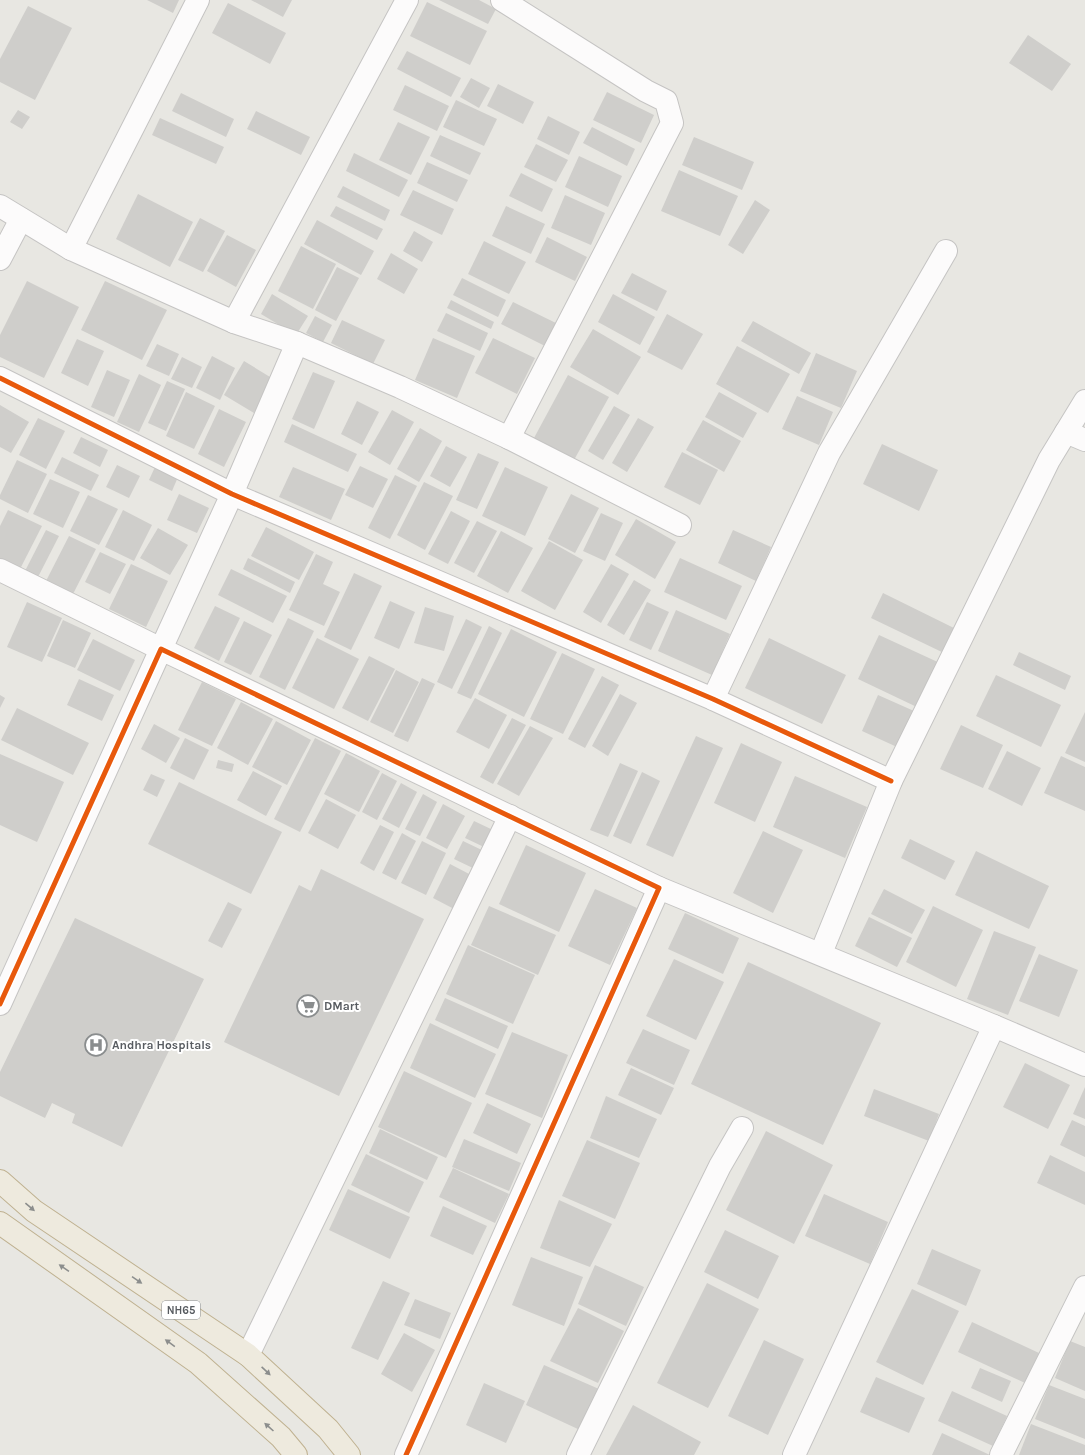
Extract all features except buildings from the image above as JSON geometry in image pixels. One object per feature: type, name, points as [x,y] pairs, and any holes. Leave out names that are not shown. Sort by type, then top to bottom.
[{"type":"highway","name":"NH65","points":[[0,1182],[34,1211],[248,1354],[328,1429],[349,1455]]},
{"type":"highway","name":"NH65","points":[[0,1223],[198,1363],[281,1437],[296,1455]]},
{"type":"street","points":[[70,249],[198,0]]},
{"type":"street","points":[[234,322],[407,0]]},
{"type":"street","points":[[502,0],[646,91],[666,101],[672,123],[509,438]]},
{"type":"street","points":[[0,206],[70,249],[234,322],[297,343],[400,387],[509,438],[680,525]]},
{"type":"street","points":[[0,259],[20,219]]},
{"type":"street","points":[[713,699],[829,453],[946,251]]},
{"type":"street","points":[[0,1004],[232,494],[297,343]]},
{"type":"street","points":[[0,378],[232,494],[713,699],[891,781]]},
{"type":"street","points":[[821,954],[891,781],[1049,460],[1076,436],[1085,401]]},
{"type":"street","points":[[0,570],[659,888],[821,954],[1085,1065]]},
{"type":"street","points":[[248,1354],[510,816]]},
{"type":"street","points":[[406,1455],[659,888]]},
{"type":"street","points":[[794,1455],[994,1026]]},
{"type":"street","points":[[578,1455],[720,1166],[742,1128]]},
{"type":"street","points":[[1001,1455],[1085,1287]]},
{"type":"cycle path","points":[[0,378],[232,494],[713,699],[891,781]]},
{"type":"cycle path","points":[[0,1004],[161,649],[659,888],[406,1455]]},
{"type":"place","name":"DMart","points":[[308,1006]]},
{"type":"place","name":"Andhra Hospitals","points":[[96,1045]]}]
